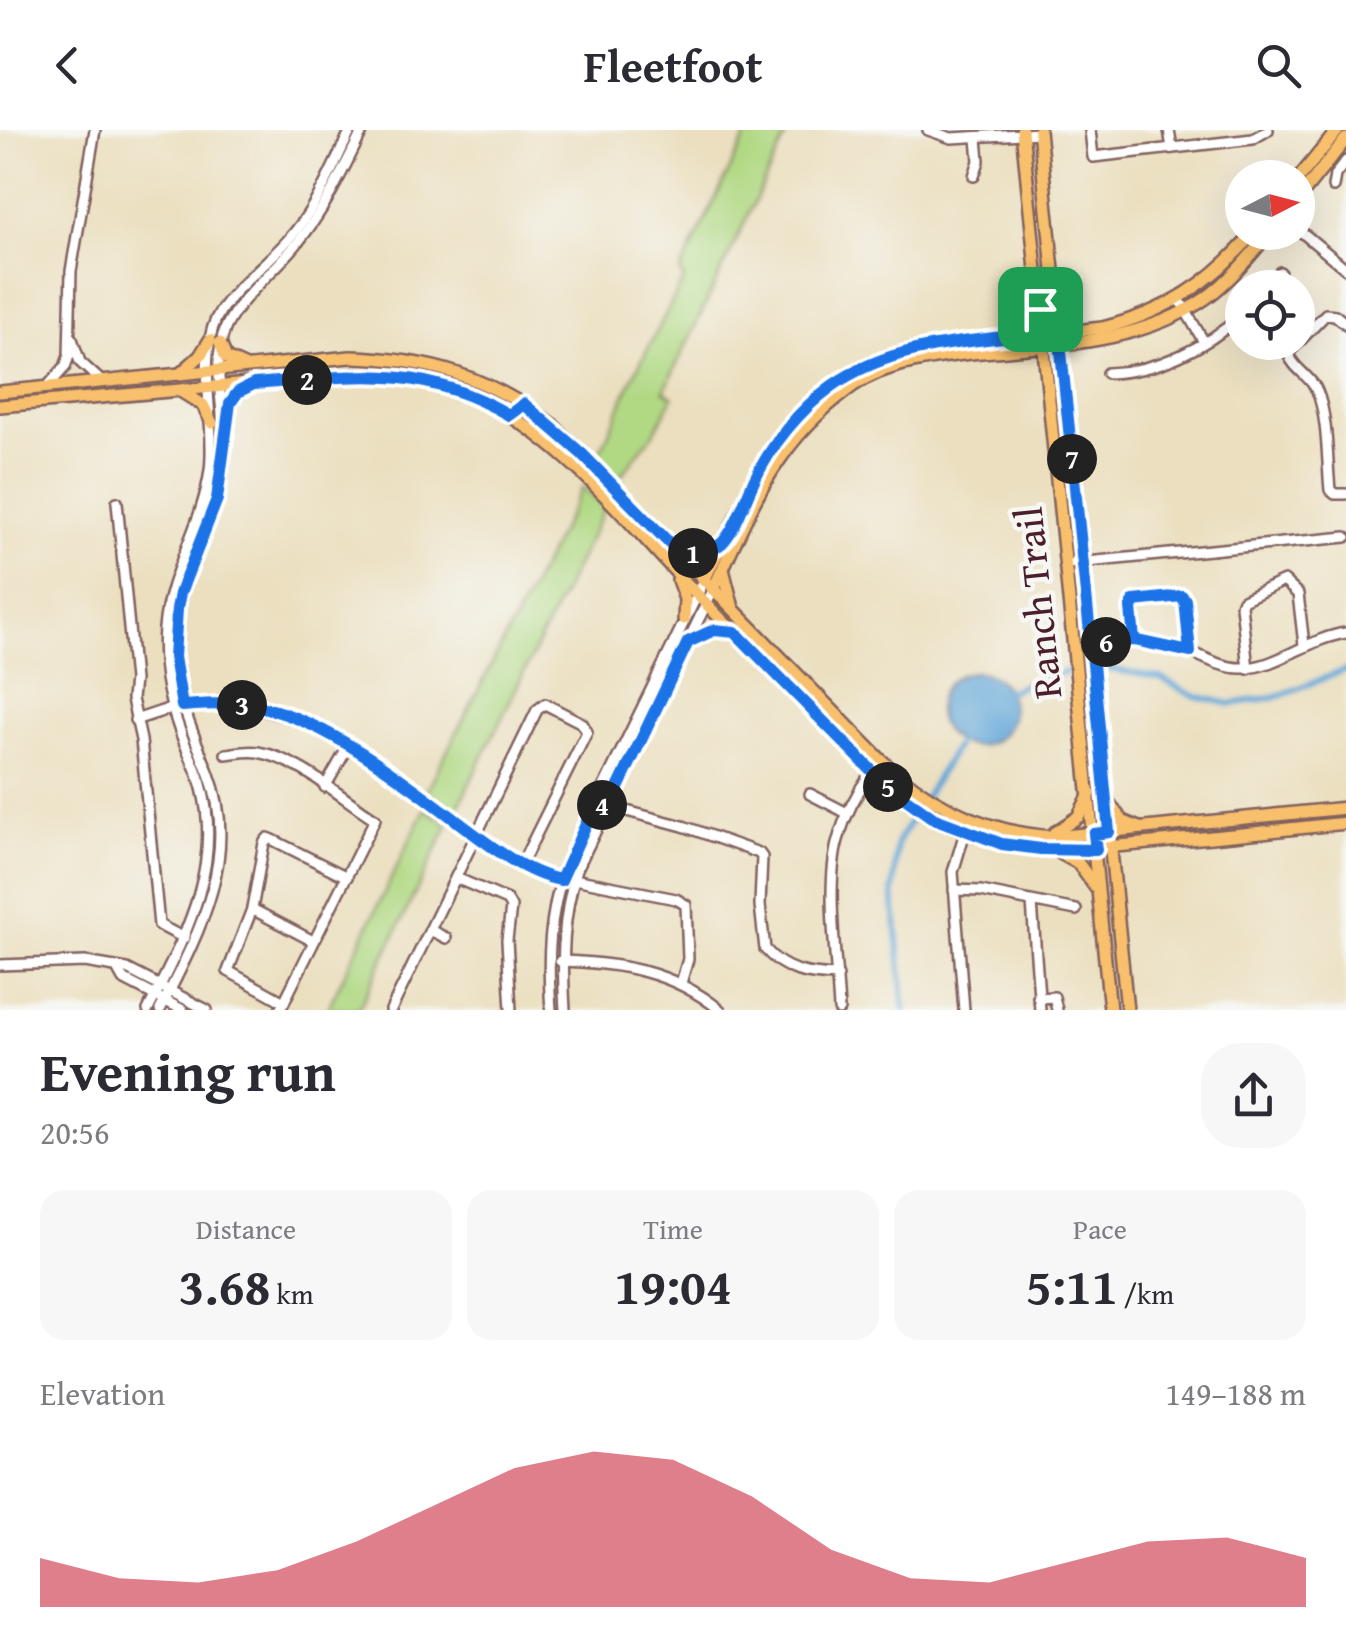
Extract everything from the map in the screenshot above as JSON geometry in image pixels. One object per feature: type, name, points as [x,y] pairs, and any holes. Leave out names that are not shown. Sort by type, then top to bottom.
[{"type":"main road","points":[[1314,160],[1338,130]]},
{"type":"main road","name":"Ranch Trail","points":[[1039,131],[1126,1010]]},
{"type":"main road","name":"Ranch Trail","points":[[1023,133],[1110,1010]]},
{"type":"main road","points":[[1315,178],[1346,139]]},
{"type":"main road","points":[[1032,224],[1038,226],[1045,240],[1054,274]]},
{"type":"main road","points":[[1182,305],[1238,250]]},
{"type":"main road","points":[[708,586],[724,542],[759,470],[785,442],[849,388],[897,361],[940,345],[1060,338],[1182,305],[1229,278],[1254,250]]},
{"type":"main road","points":[[1023,341],[1036,324],[1040,309]]},
{"type":"main road","points":[[1023,341],[1047,373]]},
{"type":"main road","points":[[178,375],[215,342],[226,358],[253,368]]},
{"type":"main road","points":[[0,392],[350,358],[386,358],[450,369],[518,401],[582,454],[907,784],[940,805],[1063,854],[1078,863],[1100,896]]},
{"type":"main road","points":[[0,406],[350,376],[405,376],[457,389],[509,415],[568,461],[872,771],[897,795],[933,818],[1002,844],[1042,843],[1109,832],[1346,808]]},
{"type":"main road","points":[[224,430],[230,403],[238,392],[254,384]]},
{"type":"main road","points":[[178,390],[203,404],[212,423]]},
{"type":"main road","points":[[509,415],[518,401]]},
{"type":"main road","points":[[708,586],[724,569],[785,442]]},
{"type":"main road","points":[[678,552],[700,553],[724,542]]},
{"type":"main road","points":[[724,569],[734,612]]},
{"type":"main road","points":[[674,571],[685,600],[684,619]]},
{"type":"main road","points":[[688,642],[714,630],[735,632]]},
{"type":"main road","points":[[805,704],[816,694]]},
{"type":"main road","points":[[1080,703],[1097,702]]},
{"type":"main road","points":[[1106,792],[1115,816],[1143,829]]},
{"type":"main road","points":[[1042,843],[1078,817],[1090,794]]},
{"type":"main road","points":[[1042,843],[1096,850],[1346,824]]},
{"type":"main road","points":[[1114,882],[1118,859],[1141,844]]},
{"type":"main road","points":[[1107,976],[1123,975]]},
{"type":"street","points":[[95,130],[68,311],[80,362],[105,383]]},
{"type":"street","points":[[327,190],[351,130]]},
{"type":"street","points":[[148,1010],[162,996],[208,908],[213,860],[212,783],[177,708],[174,639],[180,593],[204,510],[211,464],[215,342],[222,309],[288,241],[327,190],[363,130]]},
{"type":"street","points":[[928,130],[943,137],[977,138],[1039,131]]},
{"type":"street","points":[[1090,130],[1093,157],[1253,138],[1268,130]]},
{"type":"street","points":[[1170,130],[1172,148]]},
{"type":"street","points":[[974,176],[977,138]]},
{"type":"street","points":[[1333,187],[1335,175],[1346,162]]},
{"type":"street","points":[[1315,243],[1346,269]]},
{"type":"street","points":[[1182,305],[1204,342]]},
{"type":"street","points":[[1346,324],[1336,315],[1326,314],[1288,353],[1289,360],[1314,384],[1320,399],[1330,490],[1346,494]]},
{"type":"street","points":[[1106,373],[1130,373],[1159,365],[1225,327]]},
{"type":"street","points":[[46,389],[65,367],[70,332]]},
{"type":"street","points":[[192,548],[217,499],[224,459],[224,430],[215,387]]},
{"type":"street","points":[[117,502],[159,925],[184,938]]},
{"type":"street","points":[[1066,564],[1346,537]]},
{"type":"street","points":[[1248,668],[1241,605],[1243,600],[1275,583],[1284,581],[1298,594],[1304,645]]},
{"type":"street","points":[[551,1010],[548,961],[552,909],[561,880],[684,619],[697,594],[708,586]]},
{"type":"street","points":[[565,1010],[565,911],[574,879],[708,605],[708,586]]},
{"type":"street","points":[[1134,640],[1134,601],[1182,596],[1190,652]]},
{"type":"street","points":[[1091,643],[1134,640],[1190,652],[1230,668],[1248,668],[1346,633]]},
{"type":"street","points":[[136,720],[177,708],[221,703],[261,707],[299,719],[419,792],[522,864],[561,880]]},
{"type":"street","points":[[391,1010],[539,707],[548,705],[582,723],[587,732],[522,864]]},
{"type":"street","points":[[639,710],[651,716]]},
{"type":"street","points":[[326,787],[348,747]]},
{"type":"street","points":[[226,754],[256,751],[280,759],[375,819],[347,878],[282,1006],[228,971],[252,908],[268,838],[347,878]]},
{"type":"street","points":[[839,1010],[834,869],[838,840],[847,813],[872,771]]},
{"type":"street","points":[[810,794],[847,813]]},
{"type":"street","points":[[596,802],[683,826],[758,853],[762,856],[760,905],[765,949],[790,970],[838,976]]},
{"type":"street","points":[[964,832],[954,861],[964,1010]]},
{"type":"street","points":[[162,996],[213,860]]},
{"type":"street","points":[[456,878],[507,900],[511,906],[508,940],[512,1010]]},
{"type":"street","points":[[574,879],[686,905],[688,959],[681,983]]},
{"type":"street","points":[[954,890],[980,891],[1076,910]]},
{"type":"street","points":[[1032,903],[1040,1010]]},
{"type":"street","points":[[252,908],[313,941]]},
{"type":"street","points":[[430,930],[446,938]]},
{"type":"street","points":[[548,961],[608,962],[637,968],[681,983],[720,1010]]},
{"type":"street","points":[[0,964],[85,962],[126,969],[183,1010]]},
{"type":"street","points":[[162,996],[207,1010]]},
{"type":"street","points":[[1038,998],[1054,997],[1057,1010]]},
{"type":"green space","points":[[749,130],[789,130],[664,391],[673,397],[654,433],[617,480],[593,456],[603,446],[633,377],[684,279],[680,272]]},
{"type":"green space","points":[[583,487],[604,509],[454,815],[425,794]]},
{"type":"green space","points":[[425,809],[448,824],[446,830],[358,1010],[327,1010]]},
{"type":"water","points":[[975,672],[1001,683],[1012,709],[1001,735],[975,746],[949,735],[938,709],[949,683]]},
{"type":"waterway","points":[[1109,669],[1160,678],[1192,695],[1230,704],[1275,697],[1346,670]]},
{"type":"waterway","points":[[1003,694],[1045,675],[1068,672]]},
{"type":"waterway","points":[[905,1010],[893,892],[897,843],[961,738]]},
{"type":"route","points":[[1040,309],[1036,324],[1024,335],[912,350],[871,364],[832,386],[804,410],[768,456],[724,542],[700,553],[678,552],[553,426],[524,404],[509,415],[437,382],[392,375],[254,384],[238,392],[230,403],[217,499],[180,593],[174,657],[182,706],[221,703],[261,707],[299,719],[419,792],[522,864],[561,880],[596,802],[609,807],[688,642],[714,630],[735,632],[884,783],[933,818],[1002,844],[1096,850],[1094,834],[1109,832],[1091,643],[1134,640],[1134,601],[1172,596],[1185,600],[1190,652],[1134,640],[1096,643],[1091,643],[1059,332],[1043,334],[1040,309]]}]
